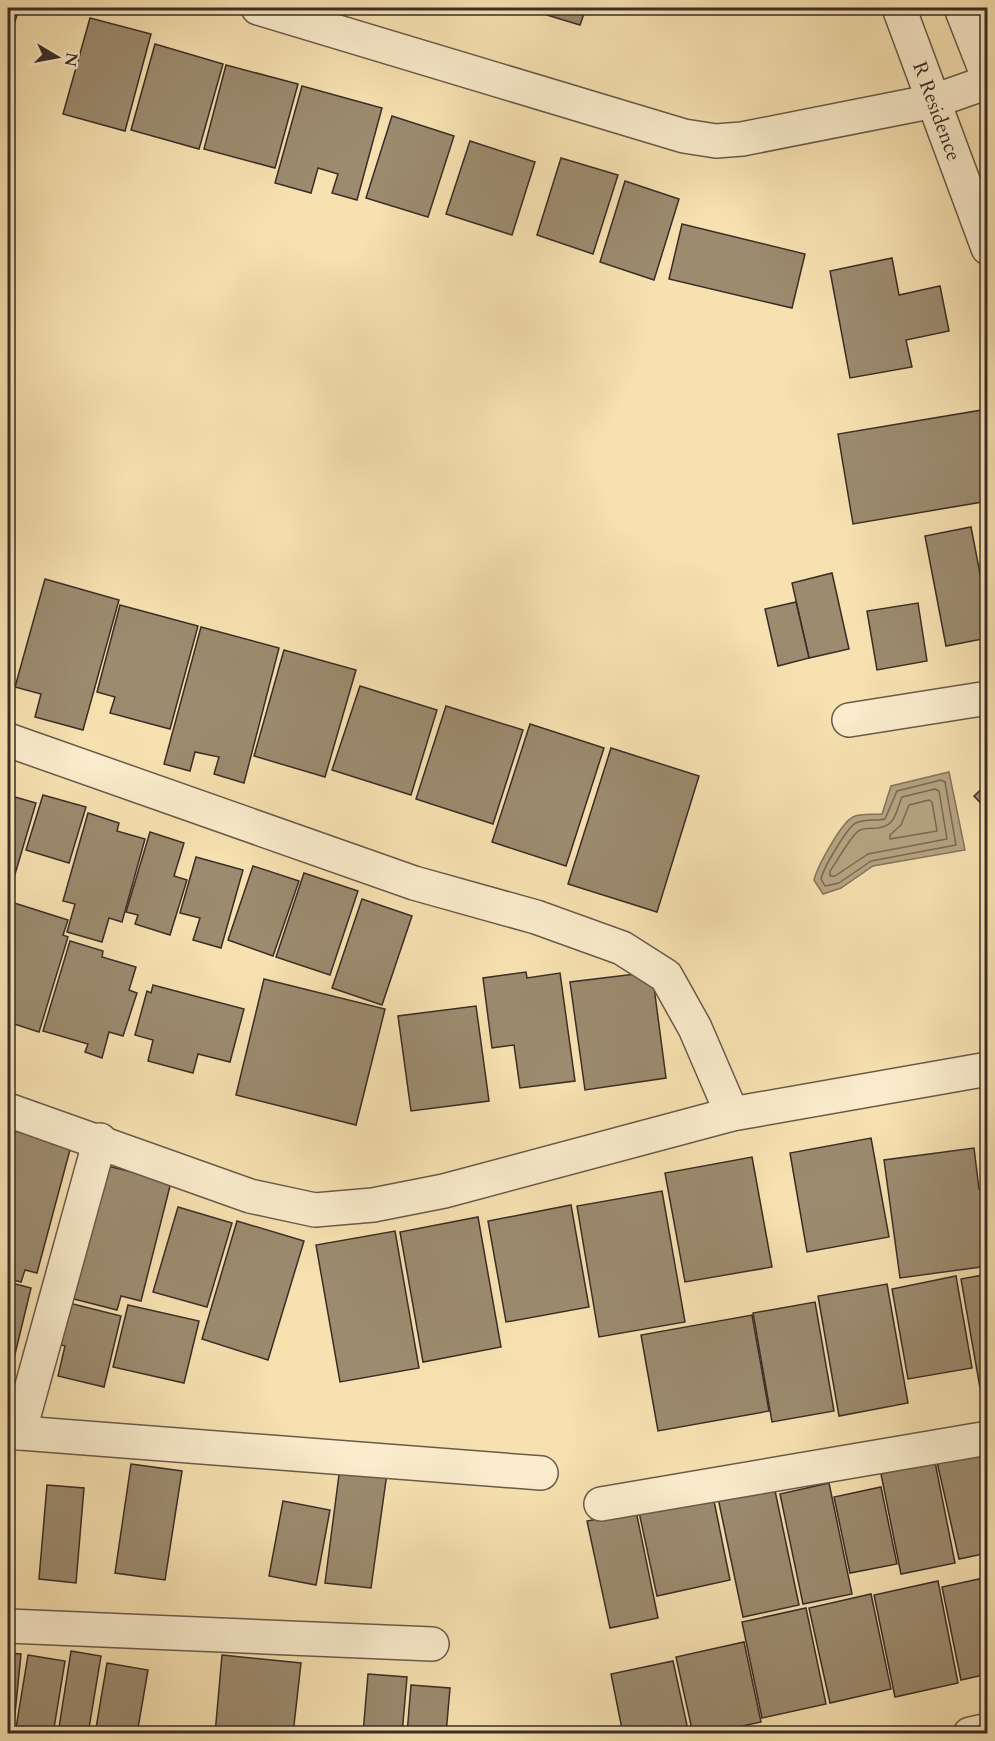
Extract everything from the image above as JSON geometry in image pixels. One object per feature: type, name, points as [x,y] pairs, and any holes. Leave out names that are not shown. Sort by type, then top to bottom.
[{"type":"street","points":[[258,8],[684,136],[716,141],[742,139],[934,101],[987,82]]},
{"type":"street","name":"R Residence","points":[[899,8],[987,248]]},
{"type":"street","points":[[961,8],[987,76]]},
{"type":"street","points":[[849,720],[987,698]]},
{"type":"street","points":[[8,740],[414,882],[536,917],[622,948],[666,976],[695,1028],[732,1114]]},
{"type":"street","points":[[8,1110],[100,1140],[250,1196],[315,1210],[374,1205],[444,1191],[732,1114],[987,1069]]},
{"type":"street","points":[[100,1140],[13,1433],[541,1473]]},
{"type":"street","points":[[601,1504],[987,1438]]},
{"type":"street","points":[[8,1626],[432,1644]]},
{"type":"street","points":[[970,1734],[987,1730]]},
{"type":"water","points":[[949,772],[965,850],[873,866],[841,888],[823,894],[814,880],[816,874],[830,846],[848,821],[859,815],[882,814],[891,786]]},
{"type":"building","points":[[8,8],[19,8],[8,45]]},
{"type":"building","points":[[524,8],[586,8],[580,25]]},
{"type":"building","points":[[714,8],[729,8],[724,14]]},
{"type":"building","points":[[90,18],[151,34],[125,131],[63,114]]},
{"type":"building","points":[[155,44],[223,64],[199,149],[131,130]]},
{"type":"building","points":[[226,65],[298,84],[275,168],[204,149]]},
{"type":"building","points":[[302,86],[382,108],[357,200],[332,193],[338,174],[318,168],[311,193],[275,183]]},
{"type":"building","points":[[392,116],[454,136],[428,217],[366,198]]},
{"type":"building","points":[[470,141],[535,162],[512,235],[446,214]]},
{"type":"building","points":[[561,158],[618,175],[593,254],[537,235]]},
{"type":"building","points":[[625,181],[679,199],[654,280],[600,262]]},
{"type":"building","points":[[682,224],[805,254],[792,308],[669,279]]},
{"type":"building","points":[[892,258],[899,295],[940,286],[949,331],[906,340],[912,367],[850,378],[830,271]]},
{"type":"building","points":[[988,409],[988,501],[853,524],[838,434]]},
{"type":"building","points":[[971,527],[988,615],[988,638],[946,646],[925,536]]},
{"type":"building","points":[[832,573],[849,649],[809,658],[792,583]]},
{"type":"building","points":[[45,579],[119,600],[83,730],[35,717],[41,694],[15,687]]},
{"type":"building","points":[[796,602],[809,658],[778,666],[765,609]]},
{"type":"building","points":[[918,603],[927,661],[877,670],[867,611]]},
{"type":"building","points":[[120,605],[198,626],[170,729],[110,713],[115,697],[97,692]]},
{"type":"building","points":[[201,627],[279,648],[244,783],[214,774],[219,757],[195,752],[190,771],[164,764]]},
{"type":"building","points":[[284,650],[356,670],[325,777],[254,756]]},
{"type":"building","points":[[360,686],[437,710],[411,795],[332,770]]},
{"type":"building","points":[[446,706],[523,730],[493,824],[416,799]]},
{"type":"building","points":[[530,724],[604,748],[566,866],[492,842]]},
{"type":"building","points":[[611,748],[699,776],[657,912],[568,884]]},
{"type":"building","points":[[988,783],[988,811],[974,796]]},
{"type":"building","points":[[8,795],[36,803],[8,898]]},
{"type":"building","points":[[43,795],[86,807],[69,863],[26,850]]},
{"type":"building","points":[[88,813],[119,823],[117,831],[145,839],[122,922],[109,918],[102,942],[67,932],[75,904],[63,901]]},
{"type":"building","points":[[150,832],[184,843],[174,876],[187,880],[170,935],[135,924],[138,915],[126,912]]},
{"type":"building","points":[[196,857],[243,870],[221,948],[193,940],[200,918],[180,913]]},
{"type":"building","points":[[253,866],[299,881],[273,956],[228,940]]},
{"type":"building","points":[[304,873],[358,891],[330,975],[276,957]]},
{"type":"building","points":[[362,899],[412,916],[382,1005],[332,988]]},
{"type":"building","points":[[8,901],[68,920],[63,935],[68,937],[39,1032],[8,1022]]},
{"type":"building","points":[[70,941],[103,951],[102,957],[136,967],[129,990],[137,993],[123,1036],[109,1032],[102,1058],[85,1052],[88,1044],[43,1031]]},
{"type":"building","points":[[526,972],[527,978],[560,973],[575,1081],[520,1088],[514,1045],[492,1048],[483,978]]},
{"type":"building","points":[[652,972],[666,1078],[585,1090],[570,982]]},
{"type":"building","points":[[264,979],[385,1009],[356,1125],[236,1095]]},
{"type":"building","points":[[153,985],[244,1009],[230,1062],[198,1054],[193,1073],[148,1061],[153,1040],[135,1035],[147,991],[151,993]]},
{"type":"building","points":[[476,1006],[489,1101],[411,1111],[398,1016]]},
{"type":"building","points":[[8,1129],[71,1146],[37,1273],[25,1270],[21,1282],[8,1279]]},
{"type":"building","points":[[871,1138],[889,1237],[807,1252],[790,1153]]},
{"type":"building","points":[[974,1148],[979,1189],[988,1188],[988,1266],[900,1278],[884,1160]]},
{"type":"building","points":[[752,1157],[772,1267],[685,1282],[665,1173]]},
{"type":"building","points":[[104,1165],[171,1182],[141,1301],[121,1296],[117,1310],[70,1298]]},
{"type":"building","points":[[662,1191],[685,1322],[599,1337],[577,1206]]},
{"type":"building","points":[[571,1205],[589,1307],[506,1322],[488,1221]]},
{"type":"building","points":[[178,1207],[232,1223],[207,1307],[153,1292]]},
{"type":"building","points":[[478,1217],[501,1347],[423,1362],[400,1232]]},
{"type":"building","points":[[237,1221],[304,1241],[268,1360],[202,1339]]},
{"type":"building","points":[[395,1231],[419,1368],[340,1382],[316,1245]]},
{"type":"building","points":[[988,1274],[988,1387],[980,1388],[961,1279]]},
{"type":"building","points":[[956,1276],[972,1368],[908,1379],[892,1289]]},
{"type":"building","points":[[8,1282],[31,1288],[8,1383]]},
{"type":"building","points":[[887,1284],[908,1403],[839,1416],[818,1296]]},
{"type":"building","points":[[815,1302],[834,1411],[772,1422],[753,1313]]},
{"type":"building","points":[[69,1303],[121,1316],[104,1387],[58,1376],[65,1346],[58,1344]]},
{"type":"building","points":[[128,1305],[199,1321],[184,1383],[113,1367]]},
{"type":"building","points":[[752,1315],[769,1411],[658,1431],[641,1335]]},
{"type":"building","points":[[8,1450],[13,1451],[8,1493]]},
{"type":"building","points":[[988,1451],[988,1553],[959,1559],[937,1462]]},
{"type":"building","points":[[935,1462],[955,1563],[901,1574],[881,1474]]},
{"type":"building","points":[[131,1464],[182,1471],[165,1580],[115,1573]]},
{"type":"building","points":[[340,1467],[387,1473],[371,1588],[325,1583]]},
{"type":"building","points":[[829,1483],[852,1594],[803,1604],[780,1494]]},
{"type":"building","points":[[47,1485],[84,1488],[76,1583],[39,1579]]},
{"type":"building","points":[[774,1486],[799,1605],[743,1617],[718,1498]]},
{"type":"building","points":[[881,1487],[897,1564],[850,1573],[834,1497]]},
{"type":"building","points":[[713,1496],[730,1580],[657,1596],[639,1512]]},
{"type":"building","points":[[283,1501],[330,1510],[316,1585],[269,1576]]},
{"type":"building","points":[[636,1511],[658,1618],[610,1628],[587,1521]]},
{"type":"building","points":[[988,1577],[988,1674],[961,1680],[942,1587]]},
{"type":"building","points":[[938,1581],[958,1683],[895,1697],[874,1595]]},
{"type":"building","points":[[871,1594],[891,1689],[830,1703],[809,1608]]},
{"type":"building","points":[[806,1608],[826,1704],[762,1718],[742,1622]]},
{"type":"building","points":[[744,1642],[761,1722],[706,1734],[693,1734],[676,1657]]},
{"type":"building","points":[[71,1651],[101,1656],[88,1734],[58,1734]]},
{"type":"building","points":[[8,1653],[21,1654],[13,1734],[8,1734]]},
{"type":"building","points":[[28,1655],[65,1661],[53,1734],[15,1734]]},
{"type":"building","points":[[222,1655],[301,1663],[293,1734],[215,1734]]},
{"type":"building","points":[[673,1661],[688,1730],[674,1734],[623,1734],[611,1674]]},
{"type":"building","points":[[107,1663],[148,1670],[137,1734],[95,1734]]},
{"type":"building","points":[[368,1674],[407,1677],[402,1734],[363,1734]]},
{"type":"building","points":[[411,1685],[450,1688],[446,1734],[407,1734]]}]
